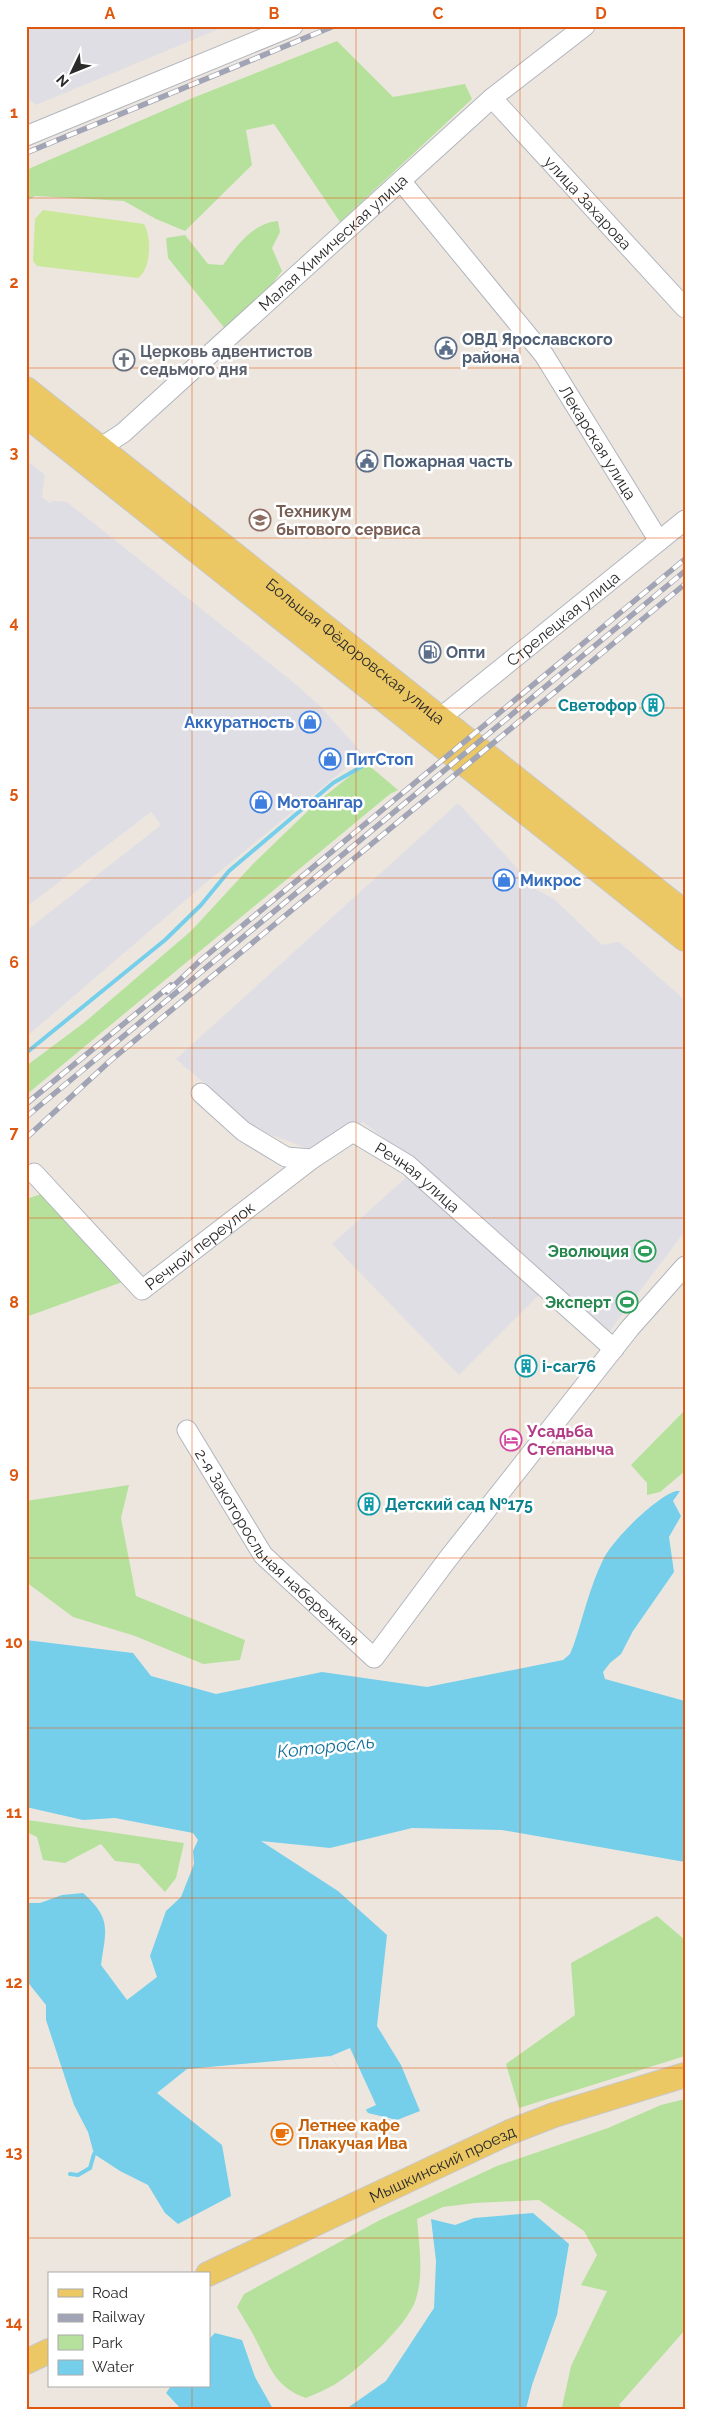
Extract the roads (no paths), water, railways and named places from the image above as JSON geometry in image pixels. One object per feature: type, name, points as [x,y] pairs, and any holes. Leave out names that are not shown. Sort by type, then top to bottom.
[{"type":"main road","name":"Большая Фёдоровская улица","points":[[26,389],[91,453],[685,939]]},
{"type":"main road","name":"Большая Фёдоровская улица","points":[[26,415],[91,453],[440,718],[685,913]]},
{"type":"main road","name":"Мышкинский проезд","points":[[210,2273],[519,2129],[554,2115],[685,2075]]},
{"type":"main road","points":[[26,2362],[48,2351]]},
{"type":"street","points":[[30,129],[293,26]]},
{"type":"street","name":"Малая Химическая улица","points":[[91,453],[123,433],[492,98],[585,26]]},
{"type":"street","name":"улица Захарова","points":[[492,98],[685,308]]},
{"type":"street","name":"Лекарская улица","points":[[401,182],[544,354],[659,541]]},
{"type":"street","name":"Стрелецкая улица","points":[[440,718],[685,520]]},
{"type":"street","points":[[201,1093],[243,1131],[286,1156],[312,1160]]},
{"type":"street","name":"Речная улица","points":[[312,1160],[353,1132],[408,1165],[614,1349]]},
{"type":"street","name":"Речной переулок","points":[[34,1173],[142,1290],[312,1160]]},
{"type":"street","points":[[614,1349],[685,1266]]},
{"type":"street","name":"2-я Закоторосльная набережная","points":[[187,1430],[264,1556],[374,1658],[447,1560],[614,1349]]},
{"type":"water","name":"Которосль","points":[[676,1491],[680,1491],[673,1501],[681,1516],[669,1537],[674,1572],[633,1631],[621,1654],[603,1672],[605,1679],[685,1701],[685,1862],[502,1830],[412,1828],[330,1848],[261,1841],[338,1891],[387,1935],[377,2026],[401,2065],[420,2111],[397,2120],[368,2113],[331,2056],[187,2069],[157,2093],[222,2145],[231,2196],[178,2224],[165,2213],[148,2185],[120,2171],[94,2154],[88,2132],[74,2105],[46,2020],[46,2005],[26,1980],[26,1903],[40,1903],[62,1895],[83,1893],[99,1910],[105,1925],[101,1965],[127,2000],[157,1977],[150,1956],[166,1911],[181,1897],[194,1864],[193,1851],[198,1840],[193,1833],[115,1818],[83,1820],[26,1807],[26,1640],[133,1653],[151,1676],[216,1694],[322,1672],[427,1687],[563,1660],[570,1654],[594,1580],[608,1552],[615,1542],[646,1510],[657,1501]]},
{"type":"water","points":[[533,2213],[569,2244],[557,2315],[532,2385],[526,2409],[346,2409],[386,2381],[434,2308],[436,2261],[431,2219],[455,2225],[474,2218]]},
{"type":"water","points":[[215,2333],[242,2340],[255,2377],[273,2409],[181,2409],[166,2393],[170,2388],[210,2388],[210,2338]]},
{"type":"waterway","points":[[26,1053],[165,940],[201,905],[229,871],[333,783],[378,757]]},
{"type":"waterway","points":[[70,2174],[78,2175],[90,2168],[94,2154]]},
{"type":"railway","points":[[26,153],[334,26]]},
{"type":"railway","points":[[167,992],[201,960],[685,559]]},
{"type":"railway","points":[[26,1117],[685,571]]},
{"type":"railway","points":[[26,1138],[110,1061],[685,584]]},
{"type":"railway","points":[[26,1104],[171,985]]},
{"type":"place","name":"ОВД Ярославского района","points":[[446,348]]},
{"type":"place","name":"Церковь адвентистов седьмого дня","points":[[124,360]]},
{"type":"place","name":"Пожарная часть","points":[[367,461]]},
{"type":"place","name":"Техникум бытового сервиса","points":[[260,520]]},
{"type":"place","name":"Опти","points":[[430,652]]},
{"type":"place","name":"Светофор","points":[[653,705]]},
{"type":"place","name":"Аккуратность","points":[[310,722]]},
{"type":"place","name":"ПитСтоп","points":[[330,759]]},
{"type":"place","name":"Мотоангар","points":[[261,802]]},
{"type":"place","name":"Микрос","points":[[504,880]]},
{"type":"place","name":"Эволюция","points":[[645,1251]]},
{"type":"place","name":"Эксперт","points":[[627,1302]]},
{"type":"place","name":"i-car76","points":[[526,1366]]},
{"type":"place","name":"Усадьба Степаныча","points":[[511,1440]]},
{"type":"place","name":"Детский сад №175","points":[[369,1504]]},
{"type":"place","name":"Летнее кафе Плакучая Ива","points":[[282,2134]]}]
